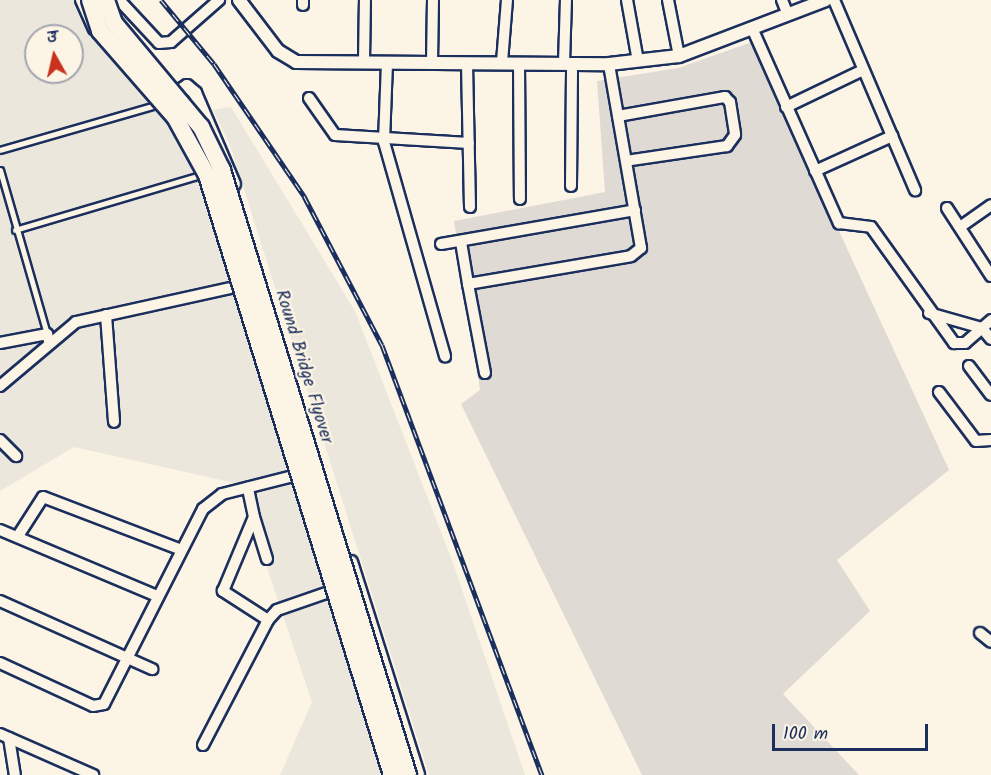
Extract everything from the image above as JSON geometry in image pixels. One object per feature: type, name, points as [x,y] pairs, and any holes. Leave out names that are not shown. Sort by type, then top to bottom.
[{"type":"main road","name":"Round Bridge Flyover","points":[[90,0],[100,31],[175,117],[207,175],[392,775]]},
{"type":"main road","name":"Round Bridge Flyover","points":[[106,0],[114,23],[201,127],[222,170],[408,775]]},
{"type":"street","points":[[81,0],[98,34],[159,104],[201,175],[385,775]]},
{"type":"street","points":[[106,0],[120,1],[159,43],[171,42],[219,0]]},
{"type":"street","points":[[239,0],[278,51],[296,62],[467,64],[502,62],[609,64],[679,56],[826,0]]},
{"type":"street","points":[[364,61],[365,0]]},
{"type":"street","points":[[432,63],[433,0]]},
{"type":"street","points":[[502,62],[507,0]]},
{"type":"street","points":[[566,0],[571,186]]},
{"type":"street","points":[[627,0],[638,61]]},
{"type":"street","points":[[668,0],[679,56]]},
{"type":"street","points":[[782,0],[788,15]]},
{"type":"street","points":[[834,0],[915,190]]},
{"type":"street","points":[[752,28],[839,223],[872,227],[929,313],[958,345],[991,320]]},
{"type":"street","points":[[387,63],[384,142],[445,356]]},
{"type":"street","points":[[519,63],[520,199]]},
{"type":"street","points":[[467,64],[470,207]]},
{"type":"street","points":[[468,284],[637,254],[641,248],[609,64]]},
{"type":"street","points":[[786,107],[863,70]]},
{"type":"street","points":[[159,104],[187,86],[205,110],[229,165],[418,775]]},
{"type":"street","points":[[618,116],[725,97],[730,102],[735,139],[727,146],[626,161]]},
{"type":"street","points":[[309,98],[334,135],[384,142],[469,143]]},
{"type":"street","points":[[815,171],[892,136]]},
{"type":"street","points":[[960,227],[991,205]]},
{"type":"street","points":[[947,208],[991,276]]},
{"type":"street","points":[[441,244],[635,210]]},
{"type":"street","points":[[461,242],[485,373]]},
{"type":"street","points":[[0,386],[48,338],[76,322],[235,287]]},
{"type":"street","points":[[929,313],[982,328],[991,339]]},
{"type":"street","points":[[106,315],[114,422]]},
{"type":"street","points":[[0,343],[48,338]]},
{"type":"street","points":[[969,366],[991,395]]},
{"type":"street","points":[[939,393],[976,441],[991,440]]},
{"type":"street","points":[[0,440],[16,456]]},
{"type":"street","points":[[0,663],[99,706],[108,698],[179,549],[210,501],[293,476]]},
{"type":"street","points":[[248,488],[267,559]]},
{"type":"street","points":[[18,536],[34,503],[43,497],[179,549]]},
{"type":"street","points":[[254,517],[223,591],[268,620]]},
{"type":"street","points":[[0,530],[157,596]]},
{"type":"street","points":[[203,745],[268,620],[277,610],[329,592]]},
{"type":"street","points":[[0,602],[152,669]]},
{"type":"street","points":[[980,633],[991,642]]},
{"type":"street","points":[[4,736],[15,775]]},
{"type":"street","points":[[4,736],[93,775]]},
{"type":"lane","points":[[0,150],[159,104]]},
{"type":"lane","points":[[0,170],[15,230],[48,338]]},
{"type":"lane","points":[[15,230],[201,175]]},
{"type":"shaded area","points":[[0,0],[83,0],[184,131],[383,775],[280,775],[312,702],[239,484],[74,447],[0,491]]},
{"type":"shaded area","points":[[752,42],[949,470],[837,560],[870,611],[783,694],[859,775],[642,775],[461,404],[480,390],[454,221],[605,192],[597,81],[678,68]]},
{"type":"shaded area","points":[[231,107],[355,311],[453,563],[525,775],[429,775],[230,145],[213,110]]},
{"type":"railway","points":[[161,0],[214,64],[304,196],[382,345],[542,775]]}]
